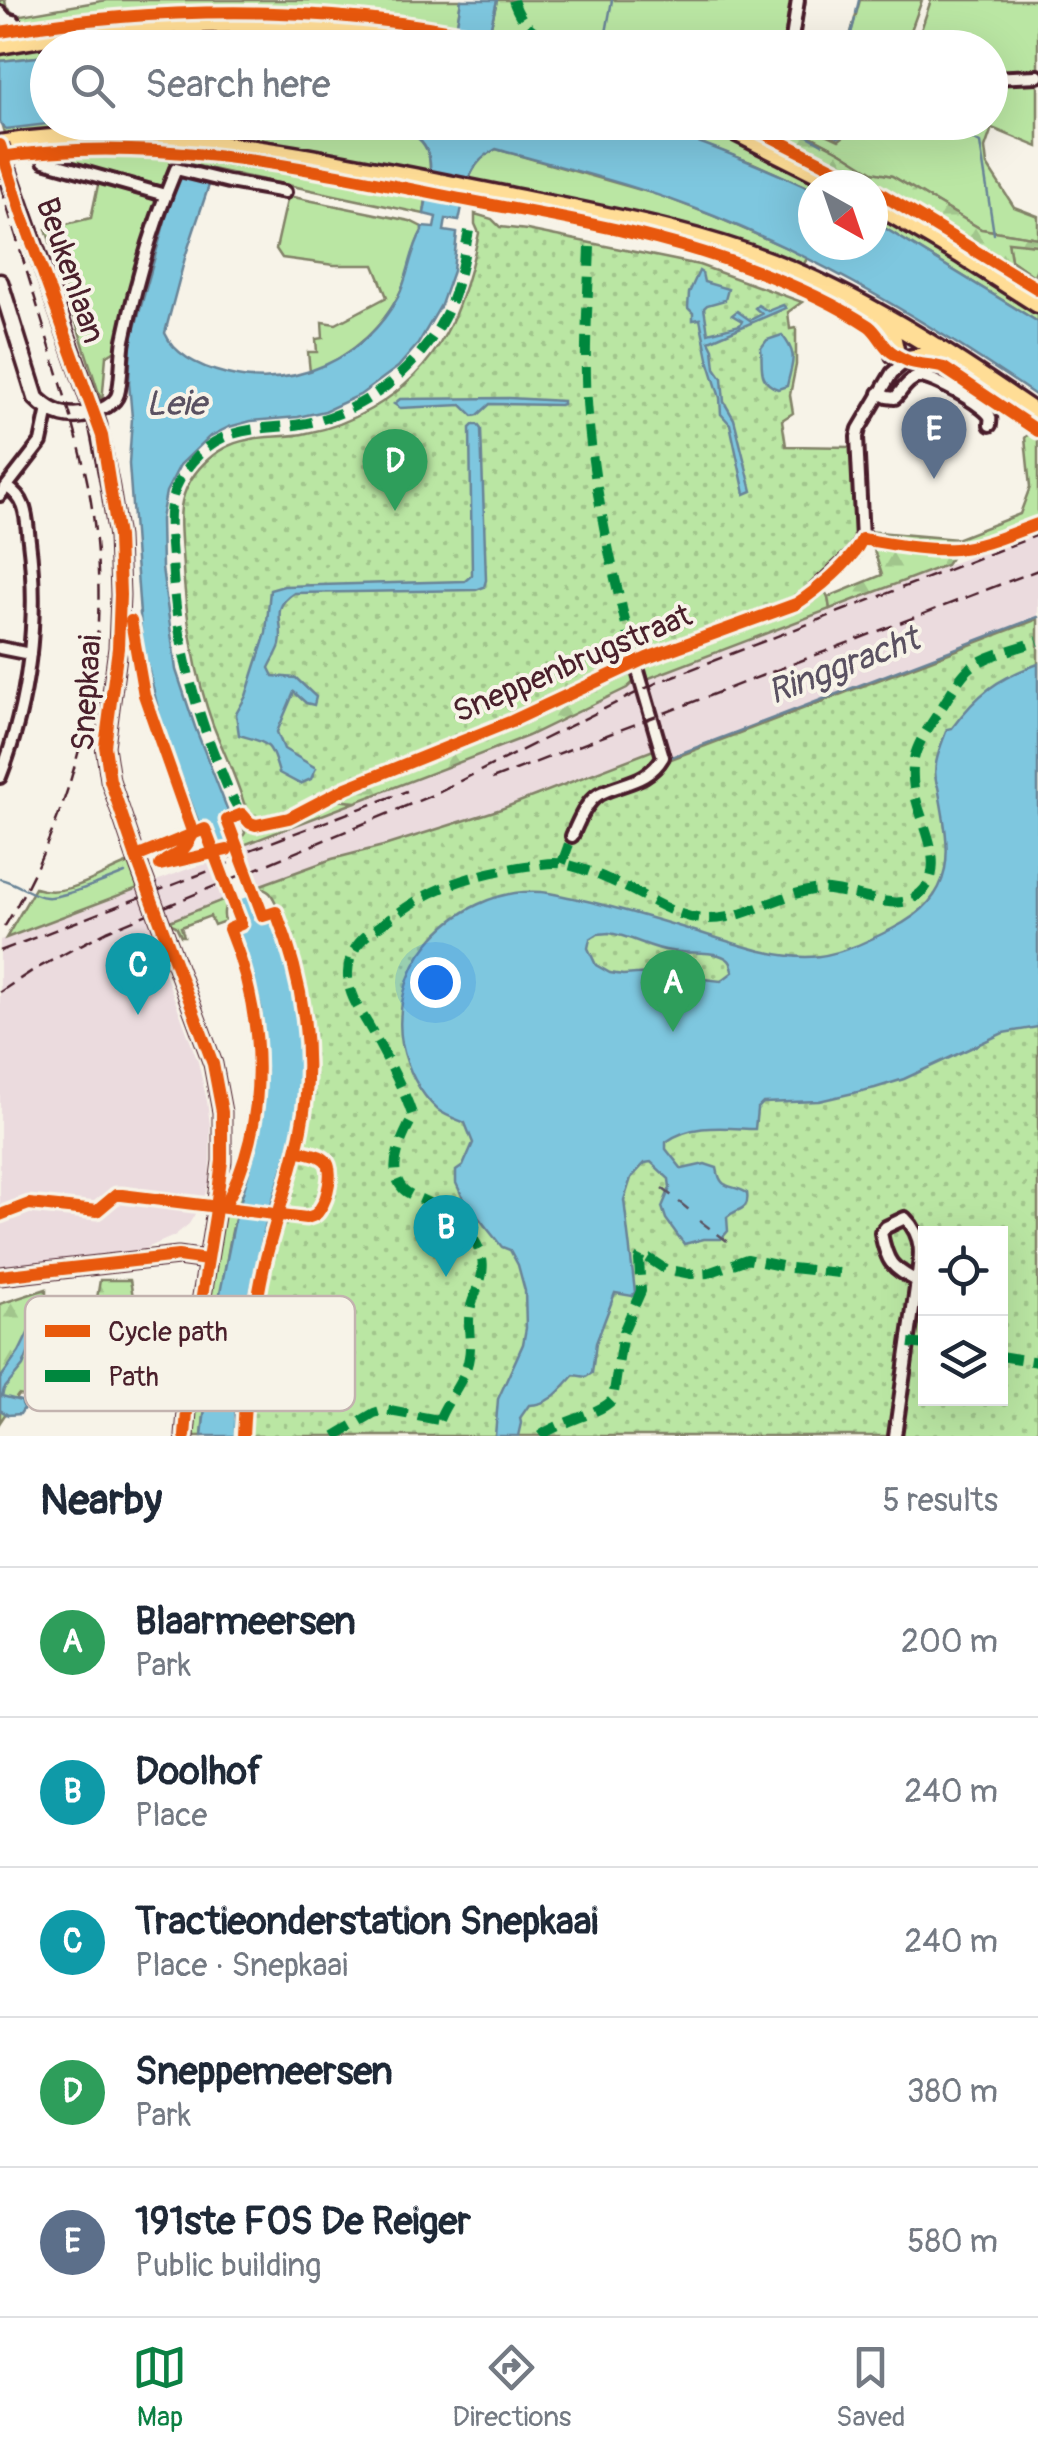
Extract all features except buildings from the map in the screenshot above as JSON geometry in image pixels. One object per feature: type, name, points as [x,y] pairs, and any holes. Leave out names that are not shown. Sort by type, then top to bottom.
[{"type":"highway","points":[[101,30],[227,22],[371,30]]},
{"type":"highway","points":[[0,36],[30,31]]},
{"type":"highway","points":[[0,44],[30,39]]},
{"type":"highway","points":[[0,145],[42,140]]},
{"type":"highway","points":[[185,140],[396,173],[655,226],[704,240],[788,270],[868,307],[960,362],[1038,416]]},
{"type":"highway","points":[[754,140],[814,170]]},
{"type":"highway","points":[[888,211],[1038,303]]},
{"type":"highway","points":[[868,307],[892,335],[898,362],[930,356],[960,362]]},
{"type":"street","points":[[794,30],[798,0]]},
{"type":"street","points":[[0,12],[14,21]]},
{"type":"street","points":[[1008,77],[1038,76]]},
{"type":"street","name":"Beukenlaan","points":[[0,145],[94,412]]},
{"type":"street","name":"Beukenlaan","points":[[44,161],[165,195]]},
{"type":"street","points":[[0,282],[36,398],[48,409],[74,417],[94,412],[118,395],[124,341],[149,242],[176,169],[285,192]]},
{"type":"street","name":"Sneppenbrugstraat","points":[[242,814],[256,825],[289,818],[346,788],[512,721],[636,664],[809,596],[858,547],[862,536],[857,437],[898,362]]},
{"type":"street","points":[[880,393],[895,398],[908,382],[926,377],[985,411],[990,425]]},
{"type":"street","points":[[0,778],[22,706],[30,654],[32,598],[30,545],[21,498],[3,491],[38,446],[48,409]]},
{"type":"street","name":"Snepkaai","points":[[94,412],[102,436],[118,537],[120,595],[105,744],[107,764],[136,860],[213,1064],[222,1112],[222,1161],[201,1296]]},
{"type":"street","points":[[0,648],[30,654]]},
{"type":"street","points":[[572,836],[593,799],[646,776],[663,757],[636,664]]},
{"type":"street","points":[[894,1436],[917,1281],[920,1245],[915,1228],[905,1218],[881,1233],[885,1254],[894,1268],[917,1281]]},
{"type":"street","points":[[0,1276],[178,1256],[206,1260]]},
{"type":"street","name":"Snepkaai","points":[[185,1436],[187,1411]]},
{"type":"shaded area","points":[[1038,531],[1038,617],[666,759],[655,749],[501,809],[332,859],[258,886],[245,857],[241,846],[528,736],[644,680]]},
{"type":"shaded area","points":[[212,860],[225,899],[149,931],[198,1062],[207,1101],[210,1160],[204,1199],[189,1224],[174,1236],[140,1251],[116,1258],[0,1268],[0,940]]},
{"type":"green space","points":[[0,0],[5,0],[16,16],[107,0],[461,0],[457,25],[294,11],[195,9],[101,15],[0,29]]},
{"type":"green space","points":[[497,0],[794,0],[795,30],[490,30]]},
{"type":"green space","points":[[860,0],[922,0],[911,30],[852,30]]},
{"type":"green space","points":[[931,0],[1038,0],[1038,72],[1008,72],[1008,30],[921,30]]},
{"type":"green space","points":[[30,47],[30,58],[0,61],[0,51]]},
{"type":"green space","points":[[1038,82],[1038,147],[1008,135],[1008,83]]},
{"type":"green space","points":[[1,123],[6,129],[30,126],[30,133],[5,136]]},
{"type":"green space","points":[[252,140],[422,140],[429,154],[430,173],[325,152]]},
{"type":"green space","points":[[689,140],[783,140],[843,170],[798,170],[798,183]]},
{"type":"green space","points":[[783,140],[818,140],[870,170],[841,170]]},
{"type":"green space","points":[[818,140],[988,140],[987,165],[1014,207],[1038,216],[1038,238],[981,229],[888,175],[888,170],[868,170]]},
{"type":"green space","points":[[496,149],[662,196],[798,253],[798,260],[806,260],[801,269],[652,218],[469,180],[486,155]]},
{"type":"green space","points":[[111,154],[270,169],[426,198],[424,214],[174,161],[149,228],[117,349],[106,356],[102,403],[46,229],[91,218],[101,171],[45,156]]},
{"type":"green space","points":[[888,175],[981,229],[1038,238],[1038,245],[1008,242],[1011,260],[1038,279],[1038,286],[967,242],[888,196]]},
{"type":"green space","points":[[888,194],[1038,286],[1038,322],[888,230]]},
{"type":"green space","points":[[288,196],[410,221],[422,227],[404,283],[378,326],[340,358],[310,372],[308,352],[317,352],[316,339],[323,338],[322,322],[336,324],[387,297],[374,265],[334,265],[282,258],[276,249]]},
{"type":"green space","points":[[475,214],[492,219],[500,227],[699,265],[802,302],[788,312],[790,329],[796,328],[796,365],[790,395],[793,413],[782,420],[786,446],[851,447],[857,539],[828,571],[794,598],[644,653],[509,715],[343,783],[300,806],[257,819],[246,810],[213,725],[195,662],[185,597],[180,513],[184,495],[204,463],[224,448],[247,440],[299,435],[340,424],[371,409],[416,375],[446,334],[457,311],[479,233]]},
{"type":"green space","points":[[1008,241],[1038,245],[1034,275],[1038,279],[1011,260]]},
{"type":"green space","points":[[1032,429],[1038,433],[1038,522],[957,547],[956,539],[1020,514],[1030,487],[1025,438]]},
{"type":"green space","points":[[866,531],[956,539],[956,551],[946,565],[830,609],[828,597],[882,575]]},
{"type":"green space","points":[[818,579],[830,609],[644,680],[640,656],[634,659],[640,654],[805,591]]},
{"type":"green space","points":[[1038,619],[1038,1436],[244,1436],[246,1411],[355,1411],[355,1296],[260,1296],[301,1138],[310,1070],[305,1001],[295,957],[273,898],[258,886],[332,859],[501,809],[656,749],[666,761]]},
{"type":"green space","points":[[622,629],[637,679],[627,688],[528,736],[356,802],[314,798],[287,812]]},
{"type":"green space","points":[[314,798],[356,802],[241,846],[239,842],[245,833],[241,818],[246,810],[253,817],[287,812]]},
{"type":"green space","points":[[129,863],[138,888],[6,938],[35,888],[71,888]]},
{"type":"green space","points":[[225,899],[224,926],[222,922],[214,925],[210,916],[181,927],[181,936],[176,926],[167,922]]},
{"type":"green space","points":[[276,915],[286,940],[300,994],[305,1079],[296,1150],[267,1244],[256,1296],[251,1296],[296,1111],[294,998],[286,957],[270,917]]},
{"type":"green space","points":[[237,929],[252,973],[265,1041],[265,1088],[258,1139],[230,1240],[221,1296],[207,1296],[226,1175],[242,1155],[258,1074],[249,989],[228,932]]},
{"type":"green space","points":[[100,1280],[130,1280],[133,1296],[97,1296]]},
{"type":"green space","points":[[46,1289],[46,1296],[25,1296],[25,1396],[18,1395],[0,1422],[0,1304]]},
{"type":"green space","points":[[196,1411],[205,1411],[202,1436],[194,1436]]},
{"type":"green space","points":[[236,1411],[243,1411],[241,1436],[235,1436]]},
{"type":"water","points":[[461,0],[497,0],[490,30],[456,30]]},
{"type":"water","points":[[30,58],[30,126],[6,129],[0,123],[0,61]]},
{"type":"water","name":"Leie","points":[[419,140],[692,140],[798,183],[798,254],[661,196],[496,149],[473,170],[459,221],[446,219],[444,231],[457,233],[453,271],[441,305],[418,344],[398,367],[360,395],[325,411],[229,427],[209,437],[180,465],[166,492],[161,519],[162,568],[176,670],[286,959],[295,998],[300,1059],[292,1132],[250,1296],[219,1296],[263,1111],[266,1070],[261,1007],[236,922],[162,725],[142,642],[129,464],[131,342],[180,176],[209,185],[165,333],[170,341],[199,364],[253,378],[302,373],[347,353],[384,319],[402,289],[422,227],[434,228],[436,217],[424,214],[430,181],[426,149]]},
{"type":"water","name":"Leie","points":[[888,230],[1038,322],[1038,397],[960,346],[810,260],[888,260]]},
{"type":"water","points":[[699,271],[704,282],[728,289],[725,300],[704,308],[708,333],[740,325],[742,321],[732,315],[737,311],[750,320],[762,314],[755,308],[758,305],[768,311],[783,305],[786,308],[709,341],[752,491],[745,494],[730,424],[721,414],[700,319],[693,320],[688,308],[689,293]]},
{"type":"water","points":[[782,335],[793,359],[787,386],[778,389],[764,378],[761,348],[767,340]]},
{"type":"water","points":[[509,398],[563,404],[490,404],[473,416],[462,405],[400,408],[394,404],[400,399]]},
{"type":"water","points":[[473,425],[481,429],[484,587],[294,593],[282,605],[280,645],[269,668],[273,676],[296,678],[316,697],[314,705],[294,692],[277,732],[284,749],[316,768],[311,779],[300,784],[279,773],[267,745],[239,735],[236,714],[246,696],[266,633],[270,590],[284,586],[465,581],[472,575]]},
{"type":"water","points":[[1038,664],[1038,1027],[1003,1033],[904,1079],[875,1088],[819,1101],[763,1103],[757,1109],[755,1129],[698,1129],[666,1142],[666,1149],[682,1169],[705,1164],[717,1168],[724,1184],[747,1193],[747,1203],[727,1217],[728,1231],[721,1239],[684,1244],[662,1207],[670,1188],[669,1179],[651,1162],[645,1163],[631,1178],[624,1200],[635,1292],[632,1296],[615,1293],[596,1343],[592,1373],[586,1377],[574,1375],[549,1399],[529,1405],[520,1418],[518,1436],[495,1436],[498,1399],[523,1344],[525,1291],[510,1250],[502,1247],[463,1198],[456,1183],[456,1171],[463,1166],[473,1143],[465,1123],[431,1103],[415,1080],[404,1053],[400,1031],[402,1004],[420,954],[464,912],[493,898],[525,892],[596,903],[784,955],[828,954],[872,939],[914,916],[940,886],[947,851],[935,773],[947,729],[989,688]],"holes":[[[598,934],[617,935],[663,950],[719,955],[729,961],[733,972],[721,981],[610,973],[596,965],[588,948],[590,939]]]},
{"type":"water","points":[[25,1340],[25,1361],[2,1396],[21,1401],[24,1408],[20,1414],[8,1415],[0,1410],[0,1379]]},
{"type":"water","name":"Leie","points":[[205,1411],[236,1411],[235,1436],[202,1436]]},
{"type":"pier","points":[[232,816],[234,821],[230,823],[236,839],[242,834],[243,837],[238,843],[240,849],[247,847],[252,860],[245,862],[246,866],[250,865],[265,895],[257,895],[263,910],[269,909],[271,915],[262,918],[253,895],[241,899],[235,902],[245,927],[237,929],[234,923],[239,920],[232,904],[226,910],[217,878],[222,876],[220,872],[213,875],[208,862],[214,856],[202,848],[211,849],[205,833],[200,835],[197,829],[206,825],[215,849],[228,845],[233,842],[224,819]]},
{"type":"waterway","points":[[607,30],[612,0]]},
{"type":"waterway","points":[[856,13],[859,0]]},
{"type":"waterway","points":[[802,22],[805,3]]},
{"type":"waterway","points":[[788,30],[791,11]]},
{"type":"waterway","points":[[852,30],[855,19]]},
{"type":"waterway","points":[[815,140],[822,144]]},
{"type":"waterway","points":[[974,140],[980,143],[994,234]]},
{"type":"waterway","name":"Ringgracht","points":[[666,759],[1038,617]]},
{"type":"waterway","points":[[0,879],[53,897],[125,873]]},
{"type":"ferry route","points":[[662,1188],[694,1214]]},
{"type":"ferry route","points":[[700,1221],[727,1241]]},
{"type":"railway","points":[[0,184],[85,472],[97,548],[98,606],[95,664],[72,776],[29,883],[0,934]]},
{"type":"railway","points":[[0,992],[107,931],[430,796],[656,683],[1038,535]]},
{"type":"railway","points":[[492,779],[1038,570]]},
{"type":"railway","points":[[229,858],[407,791]]},
{"type":"railway","points":[[0,951],[243,858]]},
{"type":"marked path","points":[[513,0],[532,30]]},
{"type":"marked path","points":[[242,814],[207,735],[185,661],[176,611],[170,532],[175,489],[194,460],[228,435],[324,419],[387,385],[422,352],[447,312],[469,231]]},
{"type":"marked path","points":[[590,247],[586,373],[591,446],[607,541],[636,664]]},
{"type":"marked path","points":[[439,1420],[467,1365],[470,1311],[482,1273],[482,1259],[463,1226],[403,1189],[398,1181],[398,1153],[413,1117],[350,990],[350,961],[359,943],[414,902],[444,887],[492,872],[550,863],[586,870],[672,911],[704,919],[733,916],[813,890],[890,902],[910,900],[929,882],[933,859],[913,785],[914,759],[920,743],[969,669],[1038,641]]},
{"type":"marked path","points":[[562,863],[572,836]]},
{"type":"marked path","points":[[540,1436],[613,1399],[623,1332],[641,1291],[642,1254],[665,1269],[691,1274],[708,1273],[747,1259],[839,1273]]},
{"type":"marked path","points":[[909,1343],[918,1344]]},
{"type":"marked path","points":[[1008,1357],[1038,1362]]},
{"type":"marked path","points":[[335,1436],[384,1410],[439,1420]]},
{"type":"cycle path","points":[[0,32],[133,16],[200,13],[333,16],[446,30]]},
{"type":"cycle path","points":[[777,140],[836,170]]},
{"type":"cycle path","points":[[0,145],[102,436],[118,537],[120,595],[118,648],[105,746],[110,780],[213,1064],[222,1112],[222,1161],[202,1296]]},
{"type":"cycle path","points":[[0,157],[117,149],[234,158],[572,220],[678,245],[746,267],[825,301],[869,326],[895,354],[911,362],[944,368],[1038,431]]},
{"type":"cycle path","points":[[888,198],[1038,289]]},
{"type":"cycle path","points":[[258,1296],[301,1129],[307,1046],[300,991],[276,912],[263,916],[227,820],[242,814],[256,825],[289,818],[346,788],[512,721],[647,658],[796,604],[842,566],[862,539],[955,549],[987,543],[1038,524]]},
{"type":"cycle path","points":[[131,621],[144,695],[193,834],[181,851],[160,865],[227,850]]},
{"type":"cycle path","points":[[136,857],[205,829],[241,924],[229,929],[250,996],[256,1032],[256,1103],[240,1172],[225,1205]]},
{"type":"cycle path","points":[[0,1215],[29,1204],[97,1211],[116,1195],[122,1195],[306,1218],[316,1214],[323,1204],[329,1170],[322,1158],[300,1151]]},
{"type":"cycle path","points":[[0,1276],[178,1256],[207,1260]]},
{"type":"cycle path","points":[[185,1436],[187,1411]]},
{"type":"cycle path","points":[[243,1436],[245,1411]]},
{"type":"place","name":"191ste FOS De Reiger","points":[[934,479]]},
{"type":"place","name":"Sneppemeersen","points":[[395,511]]},
{"type":"place","name":"Tractieonderstation Snepkaai","points":[[138,1015]]},
{"type":"place","name":"Blaarmeersen","points":[[673,1032]]},
{"type":"place","name":"Doolhof","points":[[446,1277]]}]
